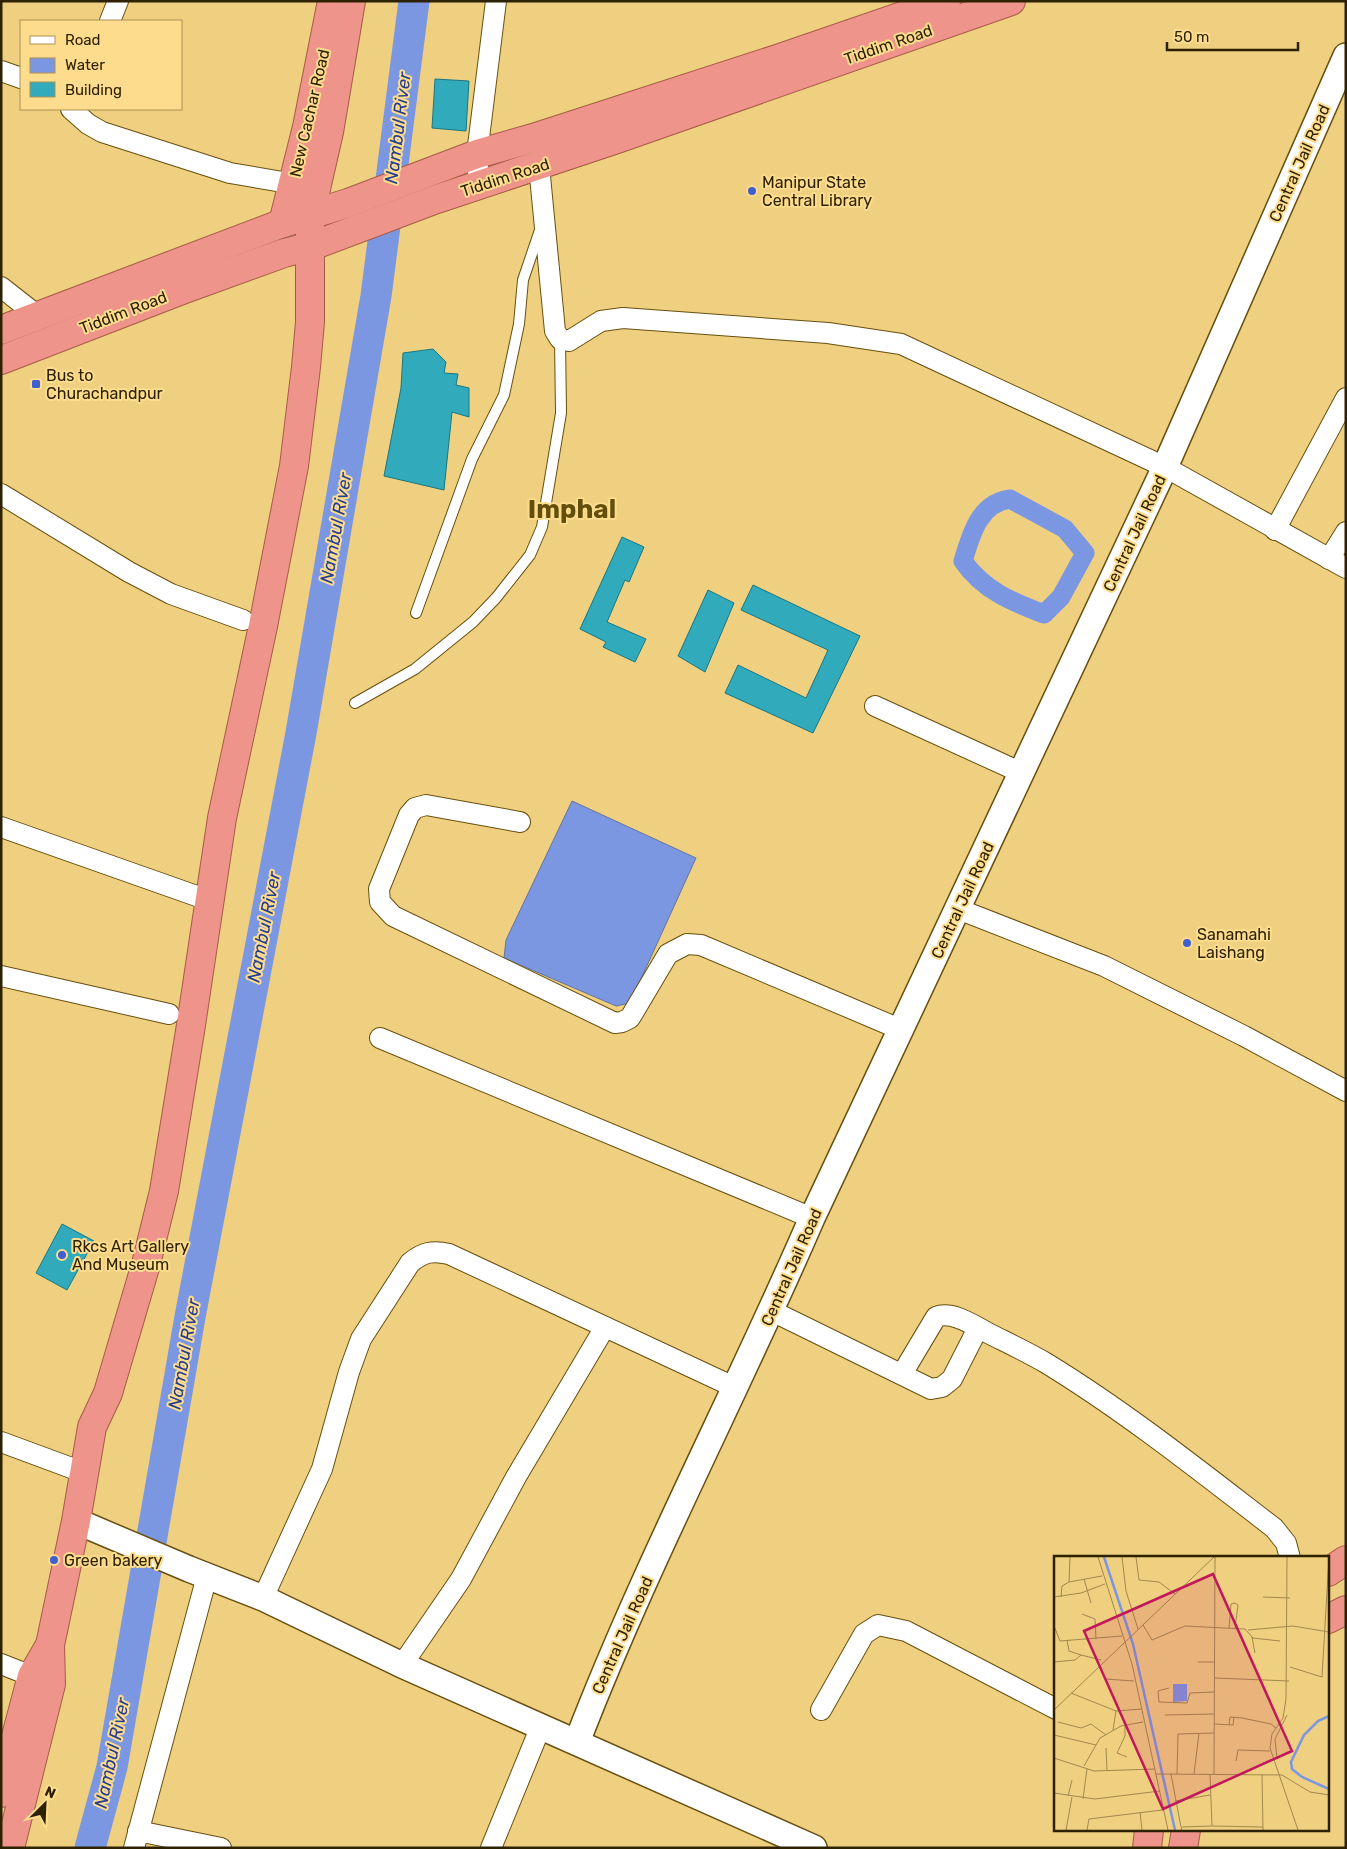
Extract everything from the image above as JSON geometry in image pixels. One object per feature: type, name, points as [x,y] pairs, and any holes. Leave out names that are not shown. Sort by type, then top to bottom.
[{"type":"highway","name":"New Cachar Road","points":[[41,1680],[76,1521],[92,1427],[108,1394],[146,1264],[164,1191],[222,818],[263,626],[294,466],[318,244],[304,186],[332,1]]},
{"type":"highway","name":"New Cachar Road","points":[[283,223],[304,186],[343,56],[351,1]]},
{"type":"highway","name":"Tiddim Road","points":[[1,330],[283,223],[348,203],[477,154],[533,138],[935,9],[1011,1]]},
{"type":"highway","name":"Tiddim Road","points":[[1,360],[284,253],[318,244],[434,200],[538,166],[935,9]]},
{"type":"highway","points":[[1330,1571],[1346,1560]]},
{"type":"highway","points":[[1330,1617],[1346,1610]]},
{"type":"highway","points":[[1,1793],[41,1680]]},
{"type":"highway","points":[[10,1848],[41,1680]]},
{"type":"highway","points":[[1147,1848],[1149,1832]]},
{"type":"highway","points":[[1183,1848],[1186,1832]]},
{"type":"street","points":[[110,20],[118,1]]},
{"type":"street","points":[[480,185],[477,154],[496,1]]},
{"type":"street","name":"Central Jail Road","points":[[577,1742],[604,1670],[772,1311],[812,1218],[1165,467],[1346,56]]},
{"type":"street","points":[[1,71],[20,78]]},
{"type":"street","points":[[73,110],[88,124],[102,132],[230,173],[304,186]]},
{"type":"street","points":[[538,166],[555,331],[560,339],[569,341],[601,321],[622,318],[828,333],[901,344],[1165,467],[1338,564],[1346,532]]},
{"type":"street","points":[[1,287],[38,316]]},
{"type":"street","points":[[1275,530],[1346,398]]},
{"type":"street","points":[[1,494],[129,572],[171,594],[243,620]]},
{"type":"street","points":[[875,706],[1022,773]]},
{"type":"street","points":[[520,822],[426,805],[415,808],[409,815],[379,889],[380,902],[393,916],[615,1023],[630,1018],[668,954],[688,944],[701,945],[902,1030]]},
{"type":"street","points":[[1,827],[208,900]]},
{"type":"street","points":[[958,909],[1104,966],[1244,1036],[1346,1091]]},
{"type":"street","points":[[1,976],[169,1014]]},
{"type":"street","points":[[380,1038],[812,1218]]},
{"type":"street","points":[[263,1598],[322,1469],[349,1372],[361,1338],[410,1263],[420,1255],[430,1252],[450,1254],[736,1388]]},
{"type":"street","points":[[772,1311],[932,1389],[942,1388],[952,1378],[978,1328]]},
{"type":"street","points":[[902,1374],[936,1317],[943,1314],[951,1315],[1044,1362],[1150,1433],[1274,1528],[1286,1543],[1289,1556]]},
{"type":"street","points":[[402,1665],[461,1580],[516,1477],[605,1327]]},
{"type":"street","points":[[1,1442],[85,1473]]},
{"type":"street","points":[[76,1521],[198,1573],[263,1598],[402,1665],[814,1848]]},
{"type":"street","points":[[198,1573],[136,1840],[220,1848]]},
{"type":"street","points":[[821,1710],[864,1634],[878,1625],[906,1631],[1054,1708]]},
{"type":"street","points":[[1,1664],[41,1680]]},
{"type":"street","points":[[492,1848],[541,1726]]},
{"type":"lane","points":[[416,613],[472,459],[504,395],[519,324],[523,280],[544,219]]},
{"type":"lane","points":[[355,703],[415,669],[473,622],[496,598],[534,548],[542,527],[561,413],[560,339]]},
{"type":"water","points":[[572,801],[696,858],[630,1003],[616,1006],[504,958],[506,940]]},
{"type":"building","points":[[435,79],[469,81],[466,131],[432,128]]},
{"type":"building","points":[[433,349],[446,362],[444,373],[458,374],[456,385],[469,388],[469,417],[452,412],[444,490],[384,476],[401,388],[403,353]]},
{"type":"building","points":[[622,537],[644,547],[629,582],[625,580],[607,622],[646,639],[635,662],[603,647],[606,642],[580,629]]},
{"type":"building","points":[[753,585],[860,636],[813,733],[725,693],[738,665],[806,698],[828,650],[741,610]]},
{"type":"building","points":[[708,590],[734,603],[705,672],[678,656]]},
{"type":"building","points":[[62,1224],[94,1241],[67,1290],[36,1273]]},
{"type":"waterway","name":"Nambul River","points":[[90,1848],[112,1767],[190,1317],[301,733],[376,296],[414,1]]},
{"type":"waterway","points":[[1010,499],[1065,529],[1085,553],[1061,597],[1044,614],[999,594],[980,580],[963,561],[973,531],[984,514],[999,502],[1010,499]]},
{"type":"place","name":"Manipur State Central Library","points":[[752,191]]},
{"type":"place","name":"Bus to Churachandpur","points":[[36,384]]},
{"type":"place","name":"Sanamahi Laishang","points":[[1187,943]]},
{"type":"place","name":"Rkcs Art Gallery And Museum","points":[[62,1255]]},
{"type":"place","name":"Green bakery","points":[[54,1560]]},
{"type":"district","name":"Imphal","points":[[572,509]]}]
